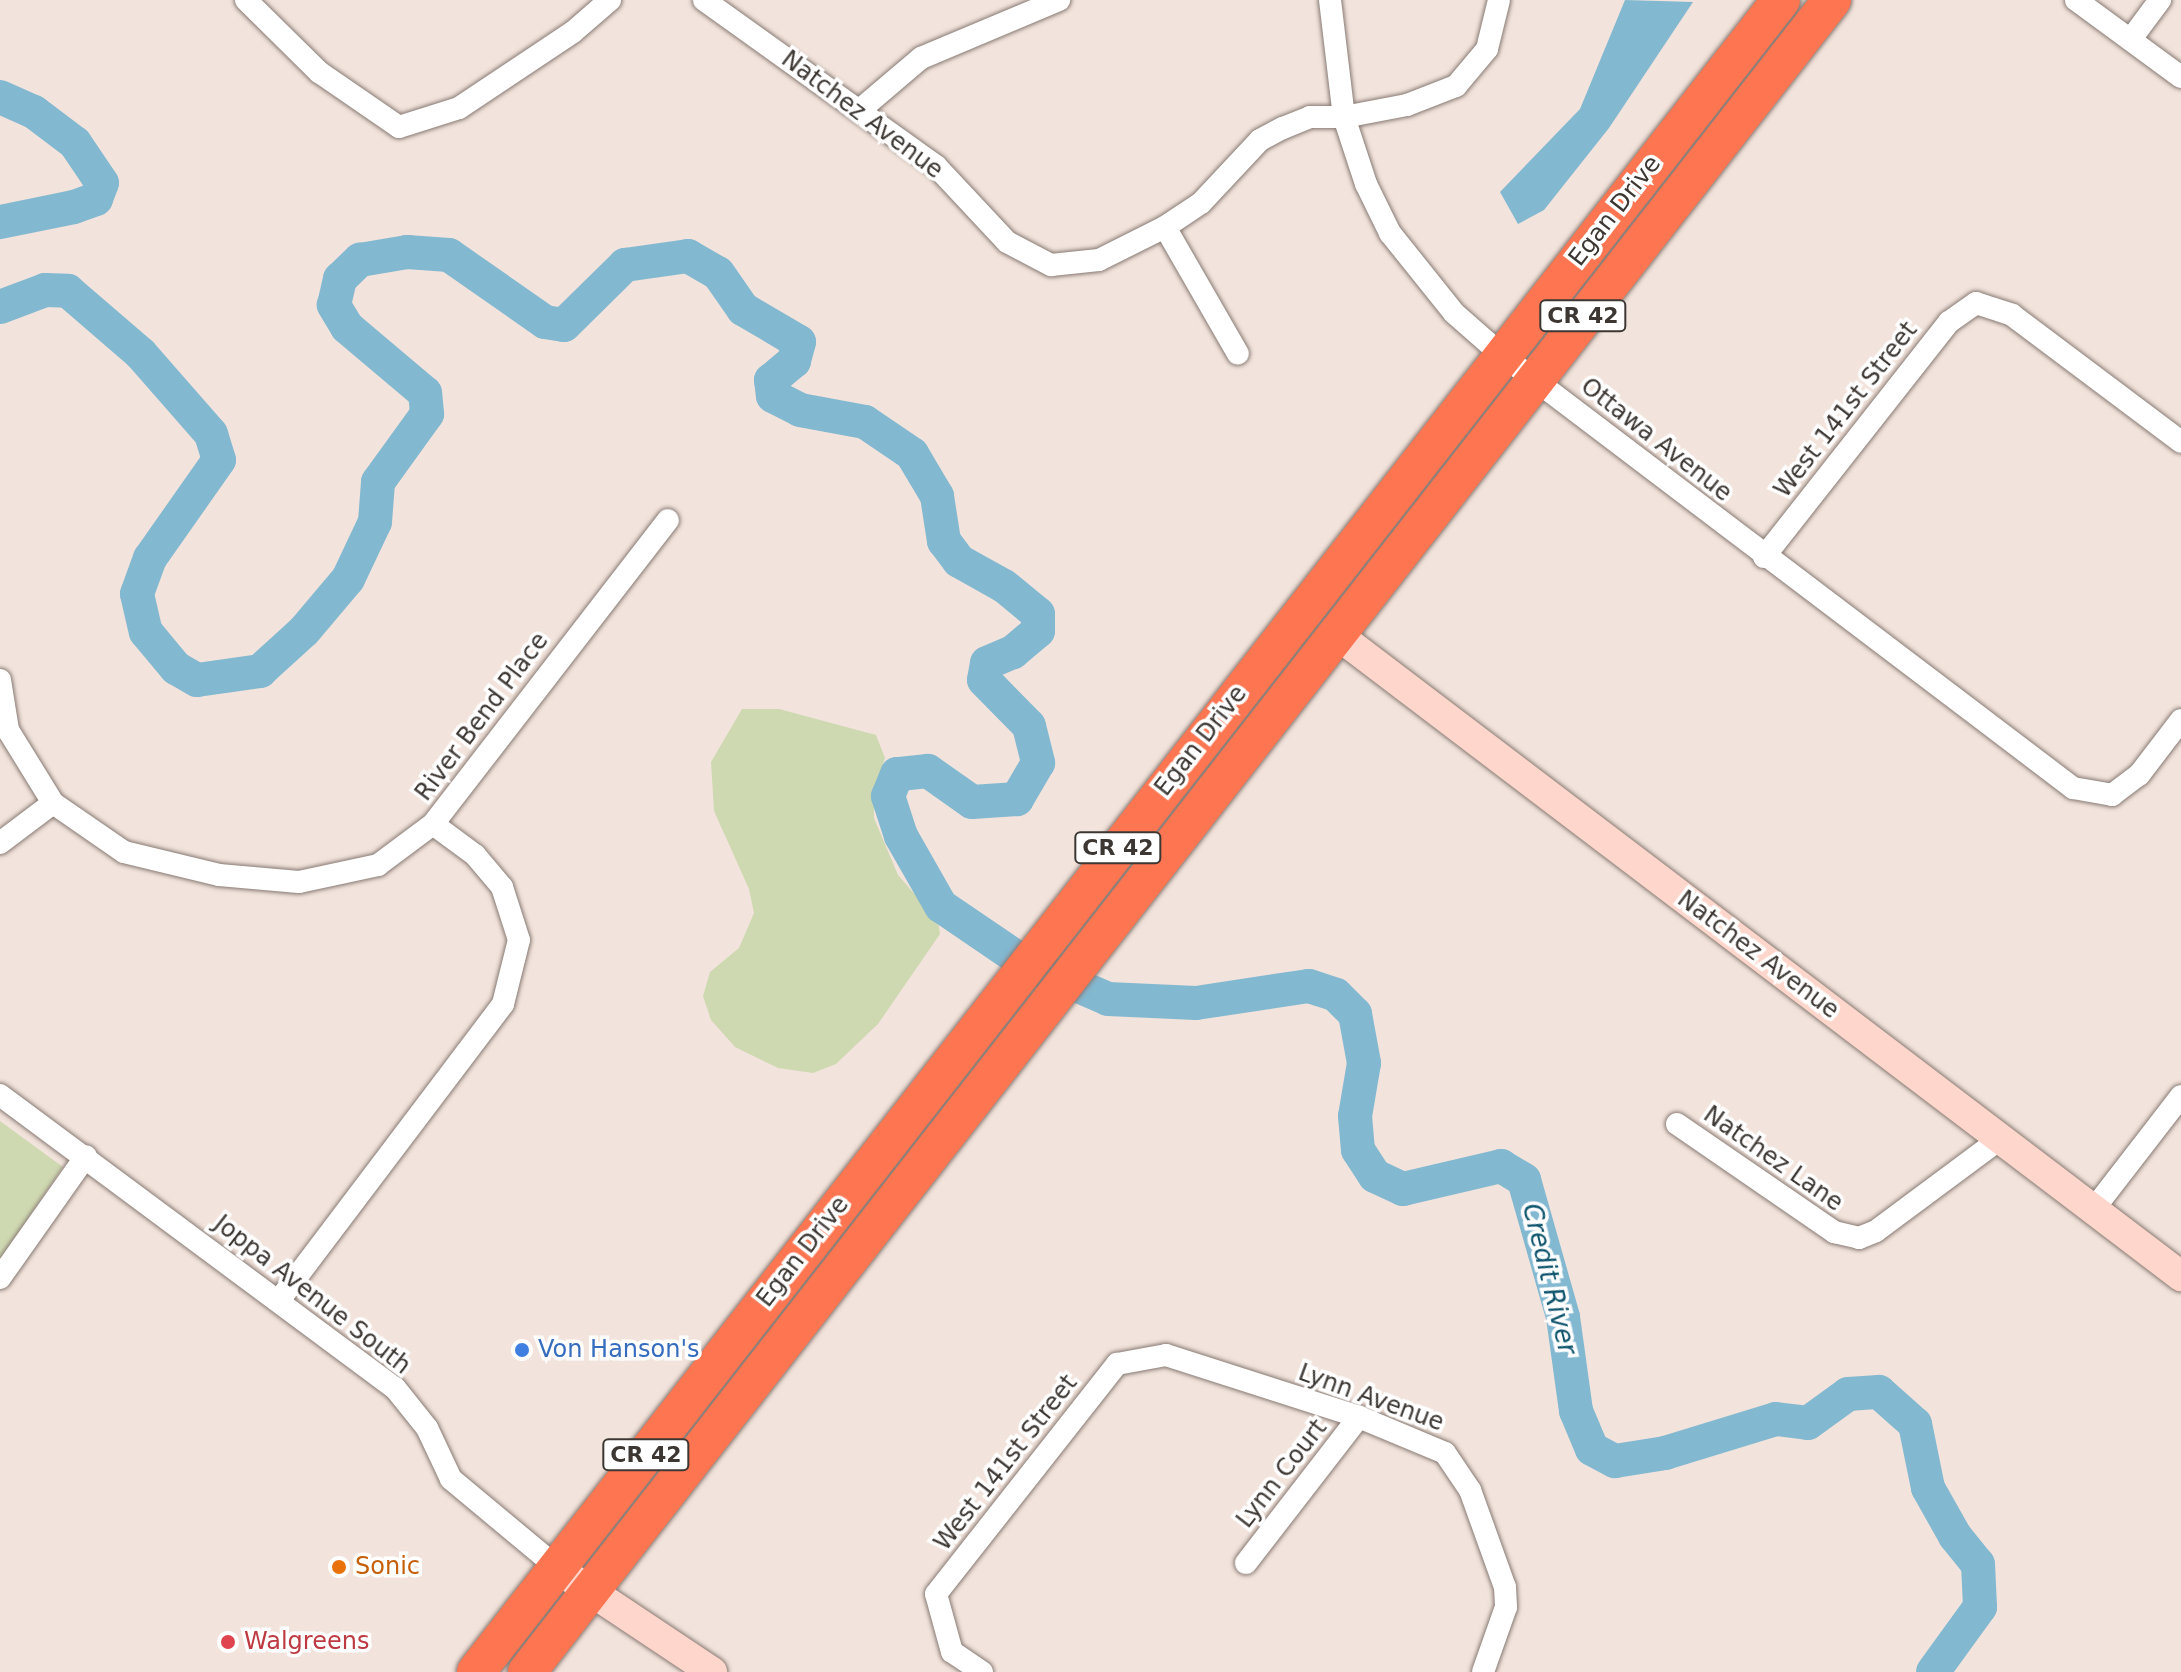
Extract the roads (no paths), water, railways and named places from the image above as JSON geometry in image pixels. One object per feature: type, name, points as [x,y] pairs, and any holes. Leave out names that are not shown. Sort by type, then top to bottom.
[{"type":"highway","name":"Egan Drive","points":[[476,1672],[1781,0]]},
{"type":"highway","name":"Egan Drive","points":[[527,1672],[1832,0]]},
{"type":"street","points":[[246,0],[319,72],[399,127],[459,108],[573,32],[610,0]]},
{"type":"street","name":"Natchez Avenue","points":[[704,0],[861,109],[936,166],[1007,242],[1051,265],[1099,260],[1165,227]]},
{"type":"street","points":[[861,109],[921,58],[1059,0]]},
{"type":"street","name":"Ottawa Avenue","points":[[1330,0],[1344,117],[1366,184],[1390,233],[1454,313],[1502,355],[1764,557],[2073,788],[2112,795],[2139,775],[2181,720]]},
{"type":"street","points":[[1238,354],[1165,227],[1201,203],[1260,140],[1310,117],[1344,117],[1407,105],[1456,86],[1487,49],[1499,0]]},
{"type":"street","points":[[2076,0],[2181,77]]},
{"type":"street","points":[[2131,39],[2160,0]]},
{"type":"street","name":"West 141st Street","points":[[1764,557],[1949,322],[1976,303],[2012,315],[2181,442]]},
{"type":"street","name":"River Bend Place","points":[[280,1299],[503,1004],[519,940],[502,887],[475,855],[433,824],[668,520]]},
{"type":"street","name":"Natchez Avenue","points":[[1335,633],[2181,1276]]},
{"type":"street","points":[[0,680],[8,730],[53,803],[124,852],[219,875],[299,882],[378,865],[433,824]]},
{"type":"street","points":[[0,843],[53,803]]},
{"type":"street","name":"Joppa Avenue South","points":[[0,1095],[280,1299],[395,1388],[427,1428],[451,1479],[558,1568]]},
{"type":"street","points":[[2093,1210],[2181,1096]]},
{"type":"street","name":"Natchez Lane","points":[[1677,1124],[1834,1232],[1859,1238],[1876,1231],[2000,1139]]},
{"type":"street","points":[[0,1278],[86,1156]]},
{"type":"street","name":"Lynn Avenue","points":[[1117,1364],[1166,1355],[1428,1442],[1459,1469],[1500,1570],[1506,1607],[1483,1672]]},
{"type":"street","name":"West 141st Street","points":[[982,1672],[952,1652],[936,1594],[1117,1364]]},
{"type":"street","name":"Lynn Court","points":[[1246,1563],[1359,1417]]},
{"type":"street","points":[[558,1568],[712,1672]]},
{"type":"water","points":[[1625,0],[1693,2],[1609,128],[1544,210],[1518,224],[1500,192],[1580,109]]},
{"type":"waterway","name":"Credit River","points":[[0,97],[34,112],[75,143],[102,183],[96,199],[74,207],[0,222]]},
{"type":"waterway","name":"Credit River","points":[[0,307],[45,290],[68,291],[141,354],[211,434],[219,460],[150,558],[137,594],[146,632],[176,668],[197,680],[260,671],[304,631],[348,579],[375,522],[378,482],[427,414],[425,393],[347,327],[334,305],[340,279],[360,260],[407,252],[449,255],[545,322],[564,325],[625,265],[688,256],[718,273],[743,309],[799,342],[794,361],[771,380],[773,396],[800,410],[865,422],[912,454],[937,496],[944,541],[959,561],[1004,586],[1038,614],[1038,631],[1013,652],[987,663],[984,680],[1029,726],[1038,763],[1017,799],[972,802],[928,771],[897,774],[888,796],[901,836],[941,906],[1025,963],[1108,999],[1196,1003],[1309,986],[1336,995],[1355,1014],[1364,1063],[1355,1116],[1358,1150],[1375,1176],[1403,1189],[1501,1166],[1524,1180],[1563,1317],[1576,1411],[1592,1449],[1615,1461],[1665,1453],[1776,1419],[1808,1423],[1848,1394],[1879,1392],[1915,1424],[1928,1488],[1955,1536],[1978,1564],[1980,1607],[1933,1672]]},
{"type":"place","name":"Von Hanson's","points":[[522,1350]]},
{"type":"place","name":"Sonic","points":[[339,1567]]},
{"type":"place","name":"Walgreens","points":[[228,1642]]}]
